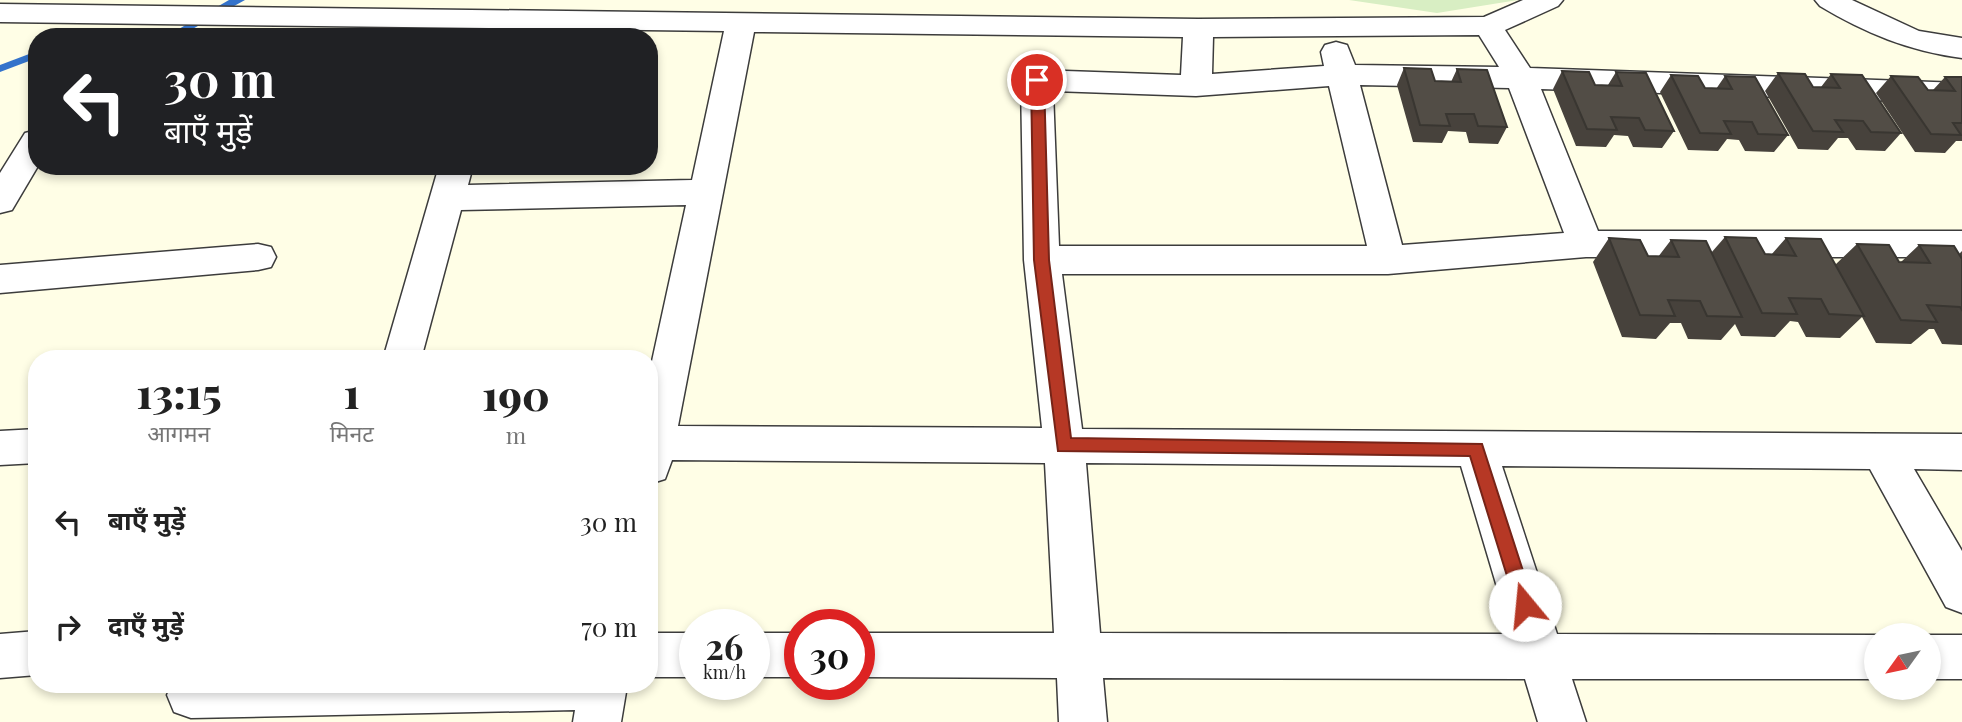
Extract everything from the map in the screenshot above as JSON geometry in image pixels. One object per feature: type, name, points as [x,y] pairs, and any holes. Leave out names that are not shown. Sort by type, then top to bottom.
[{"type":"street","points":[[0,13],[105,20],[190,15],[247,16],[495,28],[741,22],[921,12],[1035,26],[1488,26],[1548,0]]},
{"type":"street","points":[[1830,0],[1889,33],[1934,46],[1962,48]]},
{"type":"street","points":[[658,414],[741,22]]},
{"type":"street","points":[[1035,26],[1042,260],[1064,446],[1083,722]]},
{"type":"street","points":[[1488,26],[1521,78],[1586,244]]},
{"type":"street","points":[[1327,27],[1343,75],[1388,261]]},
{"type":"street","points":[[1196,86],[1198,28]]},
{"type":"street","points":[[1037,80],[1196,86],[1343,75],[1521,78],[1962,93]]},
{"type":"street","points":[[0,143],[28,141]]},
{"type":"street","points":[[0,201],[28,156]]},
{"type":"street","points":[[405,350],[452,182],[706,192]]},
{"type":"street","points":[[1042,260],[1388,261],[1586,244],[1962,244]]},
{"type":"street","points":[[0,279],[258,257]]},
{"type":"street","points":[[658,432],[1064,446],[1962,452]]},
{"type":"street","points":[[0,448],[28,446]]},
{"type":"street","points":[[1476,449],[1562,722]]},
{"type":"street","points":[[1881,451],[1962,592]]},
{"type":"street","points":[[0,656],[28,654]]},
{"type":"street","points":[[658,655],[679,655]]},
{"type":"street","points":[[875,655],[1864,657]]},
{"type":"street","points":[[1941,657],[1962,657]]},
{"type":"street","points":[[191,695],[602,697]]},
{"type":"green space","points":[[1349,0],[1518,0],[1437,13]]},
{"type":"building","points":[[1404,68],[1431,69],[1435,81],[1461,82],[1457,69],[1487,70],[1507,127],[1478,126],[1474,114],[1446,114],[1450,126],[1420,125]]},
{"type":"building","points":[[1562,71],[1589,72],[1595,85],[1622,86],[1616,72],[1646,73],[1674,131],[1645,130],[1639,118],[1611,117],[1617,130],[1587,129]]},
{"type":"building","points":[[1778,73],[1805,74],[1813,87],[1840,88],[1831,74],[1862,75],[1901,133],[1871,132],[1863,121],[1835,120],[1843,132],[1813,131]]},
{"type":"building","points":[[1671,75],[1698,76],[1705,88],[1732,89],[1725,76],[1755,77],[1788,135],[1758,134],[1752,122],[1724,121],[1731,134],[1700,133]]},
{"type":"building","points":[[1891,76],[1918,77],[1928,90],[1955,91],[1945,77],[1962,77],[1962,123],[1953,123],[1961,135],[1931,134]]},
{"type":"building","points":[[1725,237],[1756,238],[1765,254],[1796,256],[1786,238],[1821,239],[1864,316],[1829,314],[1821,299],[1789,298],[1797,314],[1762,313]]},
{"type":"building","points":[[1609,238],[1640,240],[1648,256],[1679,257],[1671,240],[1706,241],[1742,317],[1707,316],[1700,301],[1668,300],[1675,316],[1640,315]]},
{"type":"building","points":[[1857,244],[1889,245],[1899,262],[1930,263],[1919,245],[1954,246],[1962,259],[1962,310],[1960,307],[1927,305],[1937,322],[1901,320]]},
{"type":"waterway","points":[[186,28],[240,0]]},
{"type":"waterway","points":[[0,69],[28,58]]},
{"type":"route","points":[[1037,80],[1042,260],[1064,446],[1476,449],[1525,605]]}]
